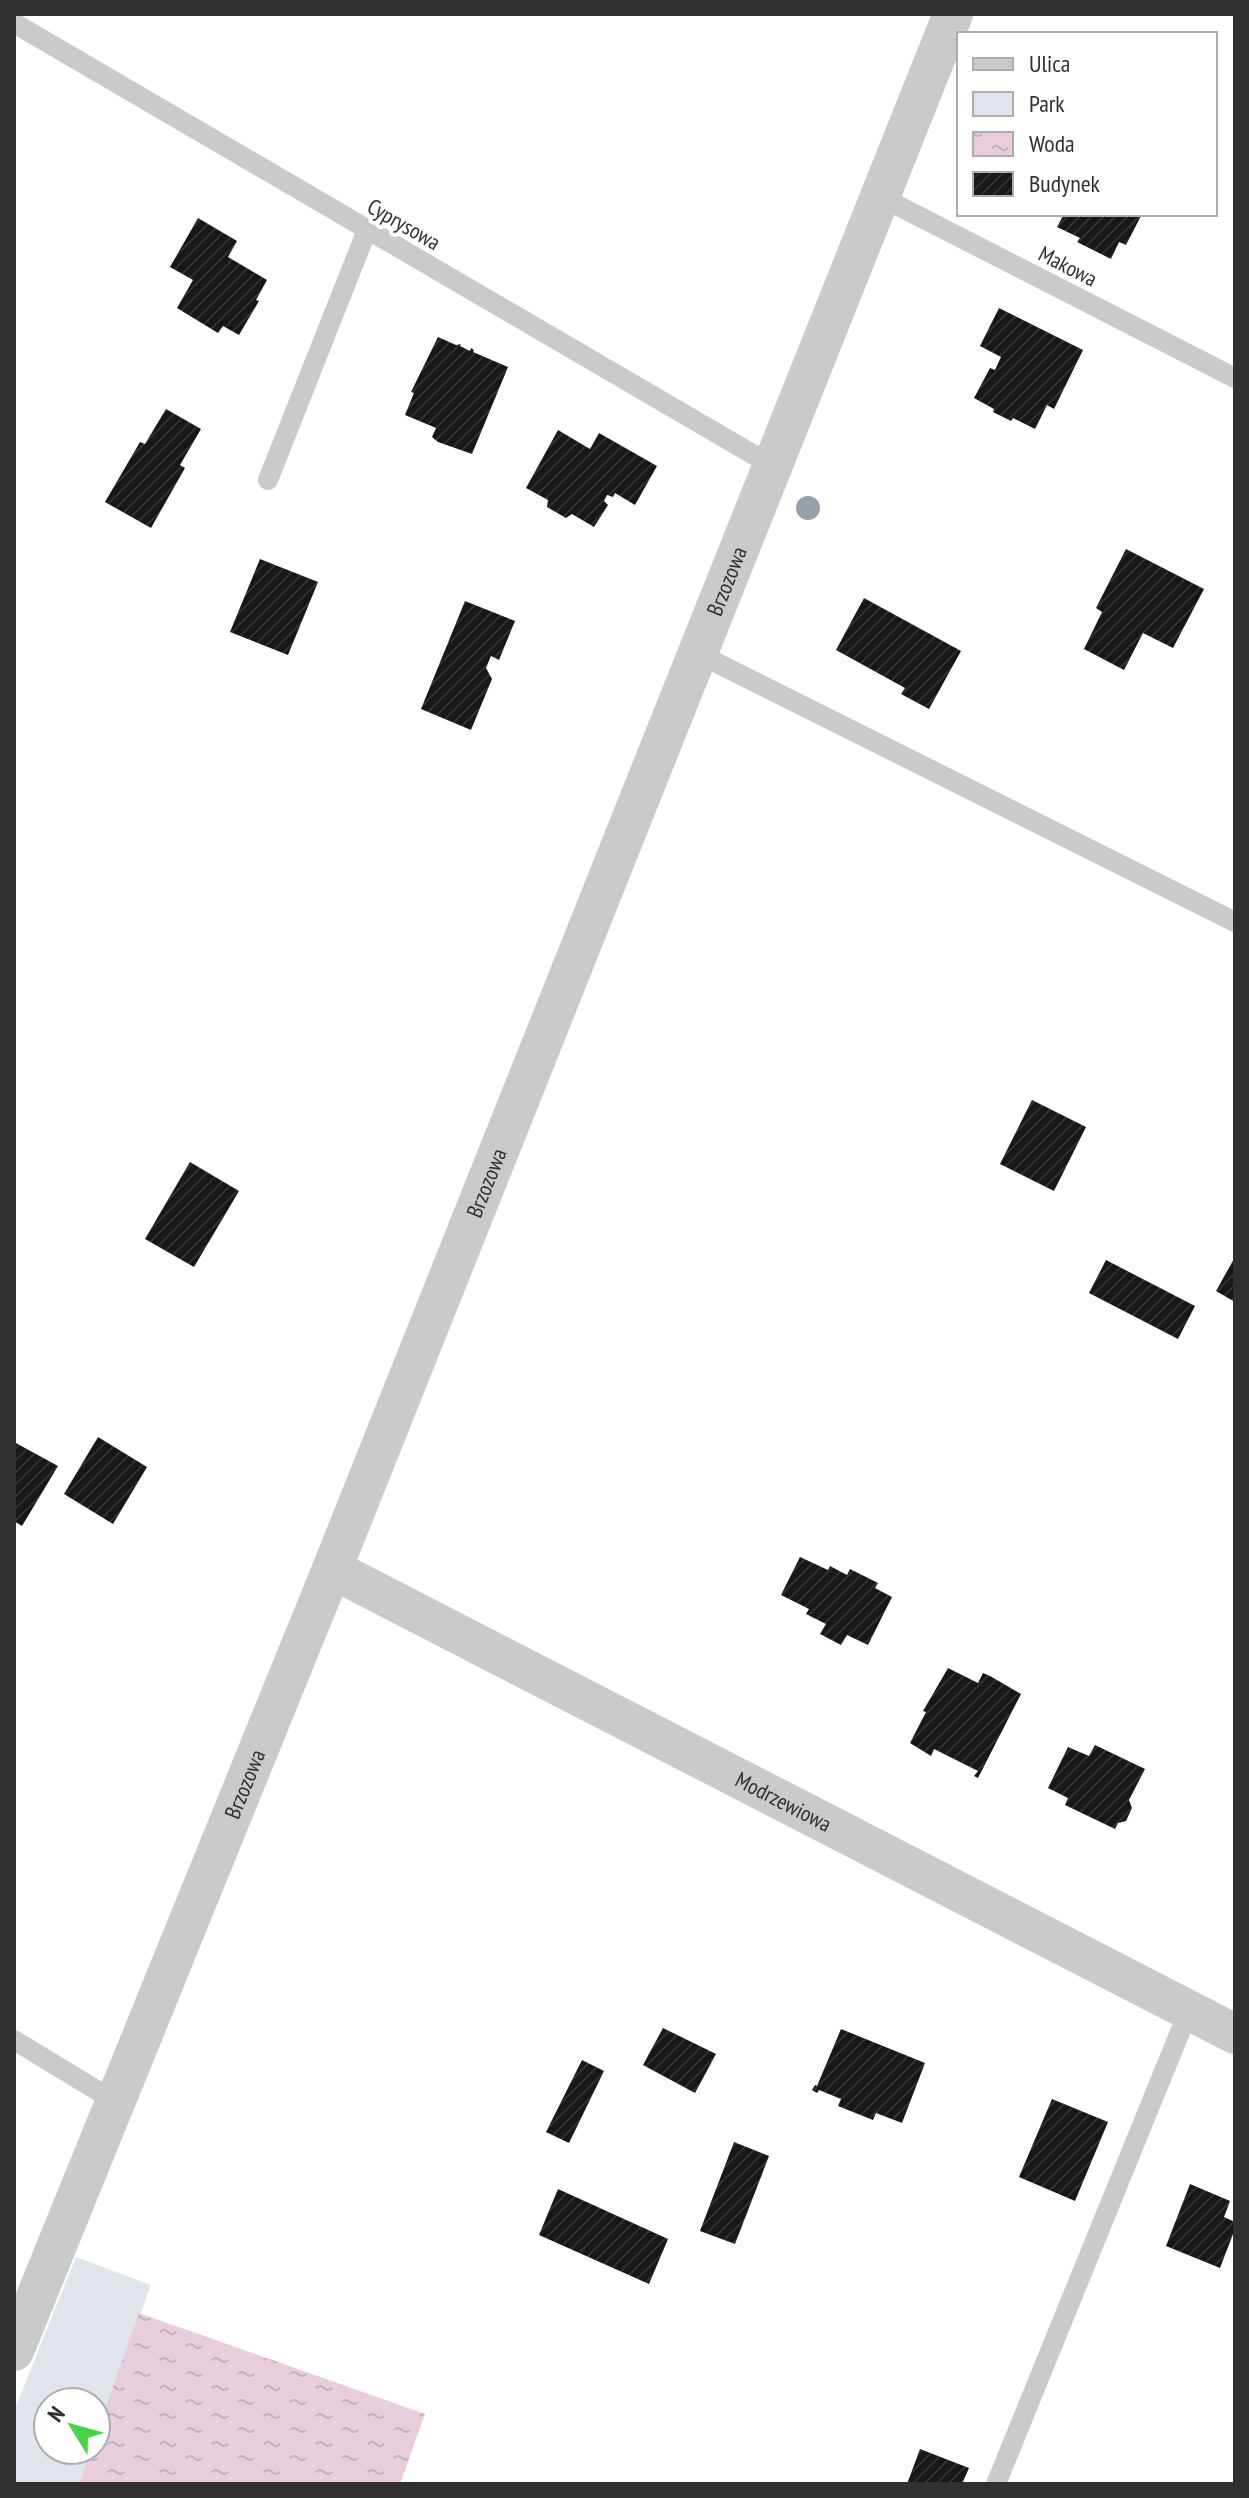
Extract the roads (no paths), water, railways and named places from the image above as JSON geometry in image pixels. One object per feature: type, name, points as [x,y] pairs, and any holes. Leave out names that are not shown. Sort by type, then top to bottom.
[{"type":"street","name":"Brzozowa","points":[[14,2351],[332,1569],[953,14]]},
{"type":"street","name":"Modrzewiowa","points":[[332,1569],[1235,2034]]},
{"type":"lane","name":"Cyprysowa","points":[[14,23],[771,465]]},
{"type":"lane","name":"Makowa","points":[[879,196],[1235,378]]},
{"type":"lane","points":[[268,480],[367,230]]},
{"type":"lane","points":[[697,653],[1235,922]]},
{"type":"lane","points":[[996,2484],[1189,2010]]},
{"type":"lane","points":[[14,2040],[116,2102]]},
{"type":"water","points":[[139,2313],[425,2414],[400,2484],[79,2484],[85,2466],[112,2466],[112,2390]]}]
